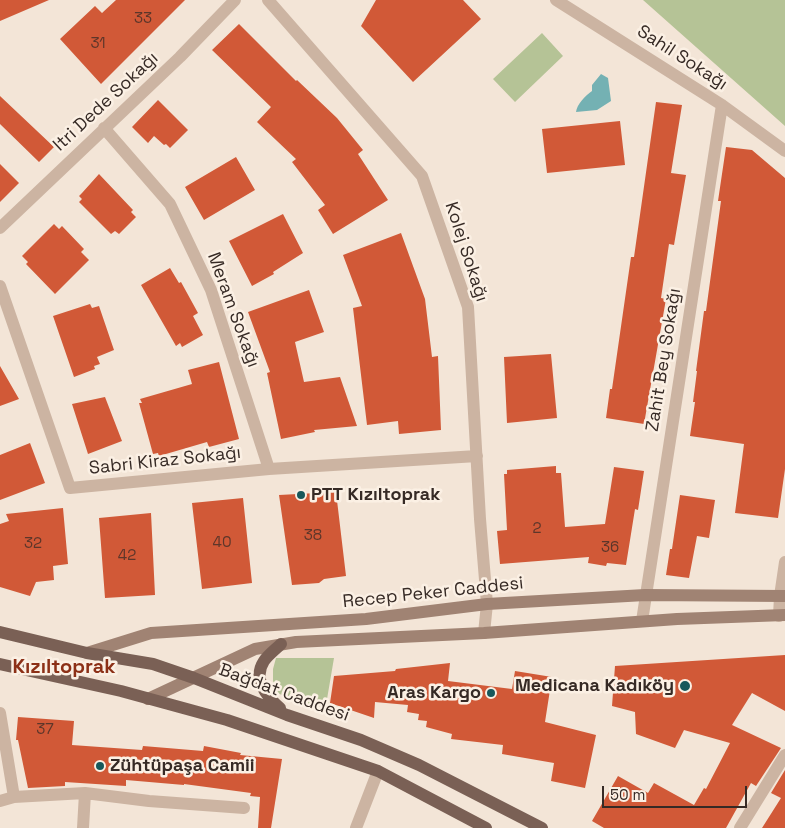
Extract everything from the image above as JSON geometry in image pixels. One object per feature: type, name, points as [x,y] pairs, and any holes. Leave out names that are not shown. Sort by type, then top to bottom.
[{"type":"main road","name":"Recep Peker Caddesi","points":[[87,653],[150,633],[366,619],[487,604],[645,595],[782,596]]},
{"type":"main road","name":"Recep Peker Caddesi","points":[[148,698],[194,678],[254,648],[296,642],[484,633],[642,621],[782,615]]},
{"type":"main road","name":"Bağdat Caddesi","points":[[0,632],[87,653],[153,664],[194,678],[287,715],[361,740],[420,765],[542,828]]},
{"type":"main road","points":[[281,644],[264,660],[260,671],[260,683],[267,697],[287,715]]},
{"type":"main road","points":[[0,664],[148,698],[227,720],[378,771],[486,828]]},
{"type":"street","name":"Itri Dede Sokağı","points":[[0,228],[180,57],[235,0]]},
{"type":"street","name":"Kolej Sokağı","points":[[268,0],[422,176],[468,307],[487,604],[484,633]]},
{"type":"street","name":"Sahil Sokağı","points":[[556,0],[722,105],[785,151]]},
{"type":"street","name":"Zahit Bey Sokağı","points":[[642,621],[722,105]]},
{"type":"street","name":"Meram Sokağı","points":[[104,128],[170,204],[211,290],[269,469]]},
{"type":"street","name":"Sabri Kiraz Sokağı","points":[[0,286],[70,488],[269,469],[477,456]]},
{"type":"street","points":[[782,615],[785,562]]},
{"type":"street","points":[[0,713],[14,796]]},
{"type":"street","points":[[740,828],[785,755]]},
{"type":"street","points":[[356,828],[378,771]]},
{"type":"street","points":[[83,828],[85,793]]},
{"type":"street","points":[[0,801],[14,796],[85,793],[244,808]]},
{"type":"green space","points":[[643,0],[785,0],[785,126]]},
{"type":"green space","points":[[542,33],[563,56],[515,102],[493,79]]},
{"type":"green space","points":[[276,658],[334,658],[326,705],[300,705],[278,693],[273,681],[273,669]]},
{"type":"water","points":[[601,74],[608,78],[611,101],[597,110],[576,112],[582,100],[592,91],[592,85]]},
{"type":"building","points":[[0,0],[49,0],[0,21]]},
{"type":"building","points":[[116,0],[185,0],[101,84],[60,39],[95,6],[102,13]]},
{"type":"building","points":[[376,0],[463,0],[481,19],[413,82],[361,26]]},
{"type":"building","points":[[239,24],[296,81],[337,118],[363,150],[358,154],[388,200],[333,234],[318,210],[325,205],[292,162],[296,159],[257,122],[271,107],[212,50]]},
{"type":"building","points":[[0,96],[54,147],[39,162],[0,124]]},
{"type":"building","points":[[158,100],[188,130],[170,148],[154,136],[148,143],[132,127]]},
{"type":"building","points":[[656,102],[682,105],[671,173],[686,175],[674,245],[669,244],[661,298],[666,299],[644,424],[606,418],[631,257],[634,257]]},
{"type":"building","points":[[620,121],[625,165],[547,173],[542,129]]},
{"type":"building","points":[[726,147],[752,150],[785,178],[785,469],[778,518],[735,513],[744,444],[690,436],[695,402],[693,402],[696,371],[721,201],[718,201]]},
{"type":"building","points":[[236,157],[255,190],[204,220],[185,187]]},
{"type":"building","points":[[0,164],[19,183],[0,202]]},
{"type":"building","points":[[99,174],[133,210],[131,212],[136,217],[119,234],[115,231],[111,234],[79,202],[82,199],[79,196]]},
{"type":"building","points":[[283,214],[303,253],[273,272],[274,274],[252,286],[229,241]]},
{"type":"building","points":[[54,224],[59,229],[62,226],[84,249],[81,252],[89,260],[55,294],[26,264],[28,262],[22,256]]},
{"type":"building","points":[[401,233],[425,299],[432,357],[438,356],[441,430],[399,434],[398,421],[367,425],[353,308],[362,306],[343,255]]},
{"type":"building","points":[[170,268],[179,283],[181,282],[198,313],[193,316],[203,335],[182,347],[180,343],[176,346],[141,285]]},
{"type":"building","points":[[309,290],[324,332],[295,342],[304,382],[340,377],[357,426],[314,430],[315,432],[281,439],[267,373],[270,372],[248,312]]},
{"type":"building","points":[[90,304],[92,308],[99,306],[114,350],[97,357],[100,364],[94,366],[95,369],[74,377],[53,316]]},
{"type":"building","points":[[551,354],[557,418],[507,423],[504,357]]},
{"type":"building","points":[[219,362],[239,439],[209,447],[207,442],[159,456],[158,453],[153,454],[139,403],[142,403],[140,399],[192,384],[188,370]]},
{"type":"building","points":[[0,366],[19,399],[0,406]]},
{"type":"building","points":[[105,397],[122,441],[88,454],[72,404]]},
{"type":"building","points":[[30,443],[45,483],[0,500],[0,455]]},
{"type":"building","points":[[556,466],[556,473],[561,473],[565,527],[605,524],[614,467],[644,471],[638,510],[635,509],[626,565],[607,563],[606,566],[588,563],[589,557],[500,564],[497,531],[507,530],[504,474],[507,474],[507,470]]},
{"type":"building","points":[[336,492],[346,576],[324,579],[319,583],[292,585],[279,495]]},
{"type":"building","points":[[680,495],[715,500],[709,538],[697,536],[689,578],[666,575]]},
{"type":"building","points":[[243,498],[252,583],[202,589],[192,503]]},
{"type":"building","points":[[63,508],[68,564],[53,566],[54,580],[36,582],[30,596],[0,587],[0,524],[9,521],[6,514]]},
{"type":"building","points":[[151,513],[155,595],[105,598],[99,518]]},
{"type":"building","points":[[785,655],[785,711],[752,693],[732,725],[781,748],[756,786],[751,783],[726,828],[604,828],[592,821],[618,776],[648,793],[654,783],[694,805],[704,788],[706,789],[730,743],[684,730],[675,748],[636,734],[635,712],[612,706],[615,666]]},
{"type":"building","points":[[450,663],[448,681],[512,689],[515,671],[552,677],[545,722],[596,735],[585,788],[551,781],[554,763],[502,754],[503,745],[451,739],[452,734],[426,727],[427,721],[418,720],[419,714],[407,712],[408,705],[375,702],[374,718],[330,703],[334,676],[395,671],[396,669]]},
{"type":"building","points":[[18,717],[74,721],[72,745],[142,750],[143,746],[203,751],[204,746],[241,753],[240,755],[282,759],[271,828],[258,828],[260,797],[250,796],[251,793],[184,784],[126,780],[126,786],[65,782],[65,786],[28,788],[18,740],[16,740]]},
{"type":"building","points":[[785,770],[785,828],[762,828],[781,798],[771,793]]},
{"type":"place","name":"PTT Kızıltoprak","points":[[301,495]]},
{"type":"place","name":"Medicana Kadıköy","points":[[685,686]]},
{"type":"place","name":"Aras Kargo","points":[[491,693]]},
{"type":"place","name":"Zühtüpaşa Camii","points":[[100,766]]},
{"type":"district","name":"Kızıltoprak","points":[[64,668]]}]
